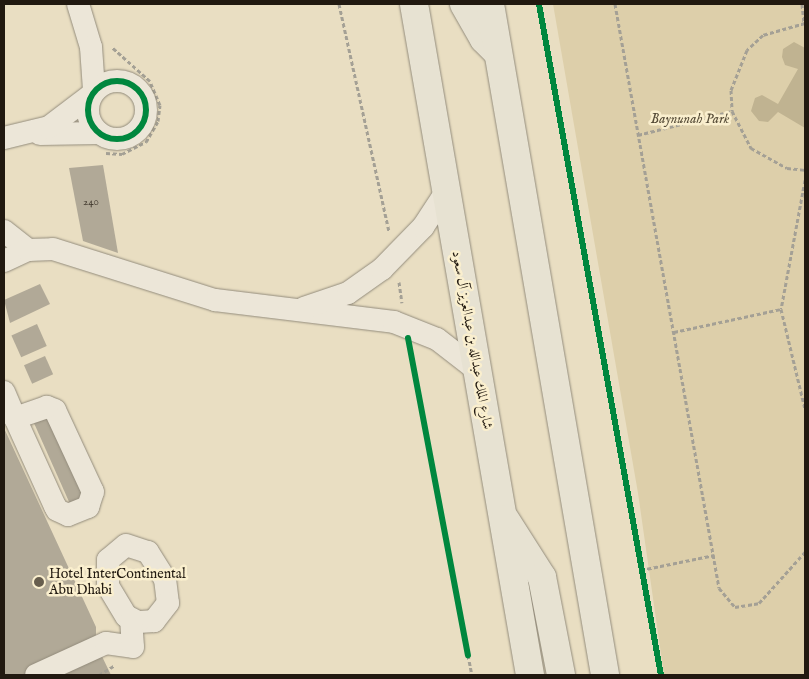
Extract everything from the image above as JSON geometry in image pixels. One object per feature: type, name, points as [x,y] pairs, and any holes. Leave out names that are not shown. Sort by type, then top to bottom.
[{"type":"main road","name":"شارع الملك عبدالله بن عبدالعزيز آل سعود","points":[[414,4],[530,675]]},
{"type":"main road","points":[[464,4],[484,39],[498,53]]},
{"type":"main road","points":[[490,4],[605,675]]},
{"type":"main road","points":[[502,516],[524,542],[542,577],[561,675]]},
{"type":"street","points":[[78,4],[88,32],[93,93],[88,116],[99,133]]},
{"type":"street","points":[[4,138],[37,133],[99,133],[118,139],[142,124],[142,95],[127,82],[88,32]]},
{"type":"street","points":[[37,133],[109,81],[127,82]]},
{"type":"street","points":[[289,311],[348,293],[395,258],[446,192]]},
{"type":"street","points":[[4,231],[28,250]]},
{"type":"street","points":[[4,261],[28,250],[66,252],[178,291],[289,311],[406,326],[444,343],[477,370]]},
{"type":"street","points":[[4,392],[15,418],[57,510],[68,515],[91,504],[93,492],[55,410],[47,406],[15,418]]},
{"type":"street","points":[[36,675],[106,643],[133,647],[131,620],[116,604],[106,576],[108,560],[119,548],[134,545],[148,552],[169,595],[184,616]]},
{"type":"street","points":[[131,620],[154,621],[165,610],[169,595]]},
{"type":"path","points":[[338,4],[395,258],[406,326]]},
{"type":"path","points":[[614,4],[714,555],[726,600],[735,607],[746,607],[759,603],[805,552]]},
{"type":"path","points":[[802,4],[805,23],[769,32],[747,50],[734,76],[732,112],[751,148],[786,168],[805,170]]},
{"type":"path","points":[[638,135],[732,112]]},
{"type":"path","points":[[805,180],[781,308],[805,409]]},
{"type":"path","points":[[674,332],[781,308]]},
{"type":"path","points":[[641,570],[714,555]]},
{"type":"path","points":[[640,560],[642,579]]},
{"type":"path","points":[[466,645],[472,675]]},
{"type":"path","points":[[99,675],[111,670]]},
{"type":"green space","name":"Baynunah Park","points":[[553,4],[805,4],[805,675],[664,675],[638,493]]},
{"type":"shaded area","points":[[794,42],[805,48],[805,128],[778,112],[768,122],[759,121],[751,111],[755,98],[762,95],[778,104],[798,69],[785,65],[782,57],[783,49]]},
{"type":"building","points":[[103,165],[118,253],[83,241],[69,168]]},
{"type":"building","points":[[40,284],[50,304],[10,323],[4,300]]},
{"type":"building","points":[[37,324],[47,346],[21,357],[11,335]]},
{"type":"building","points":[[45,356],[53,374],[32,384],[24,365]]},
{"type":"building","points":[[47,413],[84,497],[70,504],[32,420]]},
{"type":"building","name":"Hotel InterContinental Abu Dhabi","points":[[4,428],[96,627],[96,644],[111,675],[4,675]]},
{"type":"cycle path","points":[[539,4],[661,675]]},
{"type":"cycle path","points":[[117,81],[128,83],[138,89],[144,99],[146,110],[144,121],[138,131],[128,137],[117,139],[106,137],[96,131],[90,121],[88,110],[90,99],[96,89],[106,83],[117,81]]},
{"type":"cycle path","points":[[408,338],[468,655]]},
{"type":"place","name":"Hotel InterContinental Abu Dhabi","points":[[39,582]]}]
